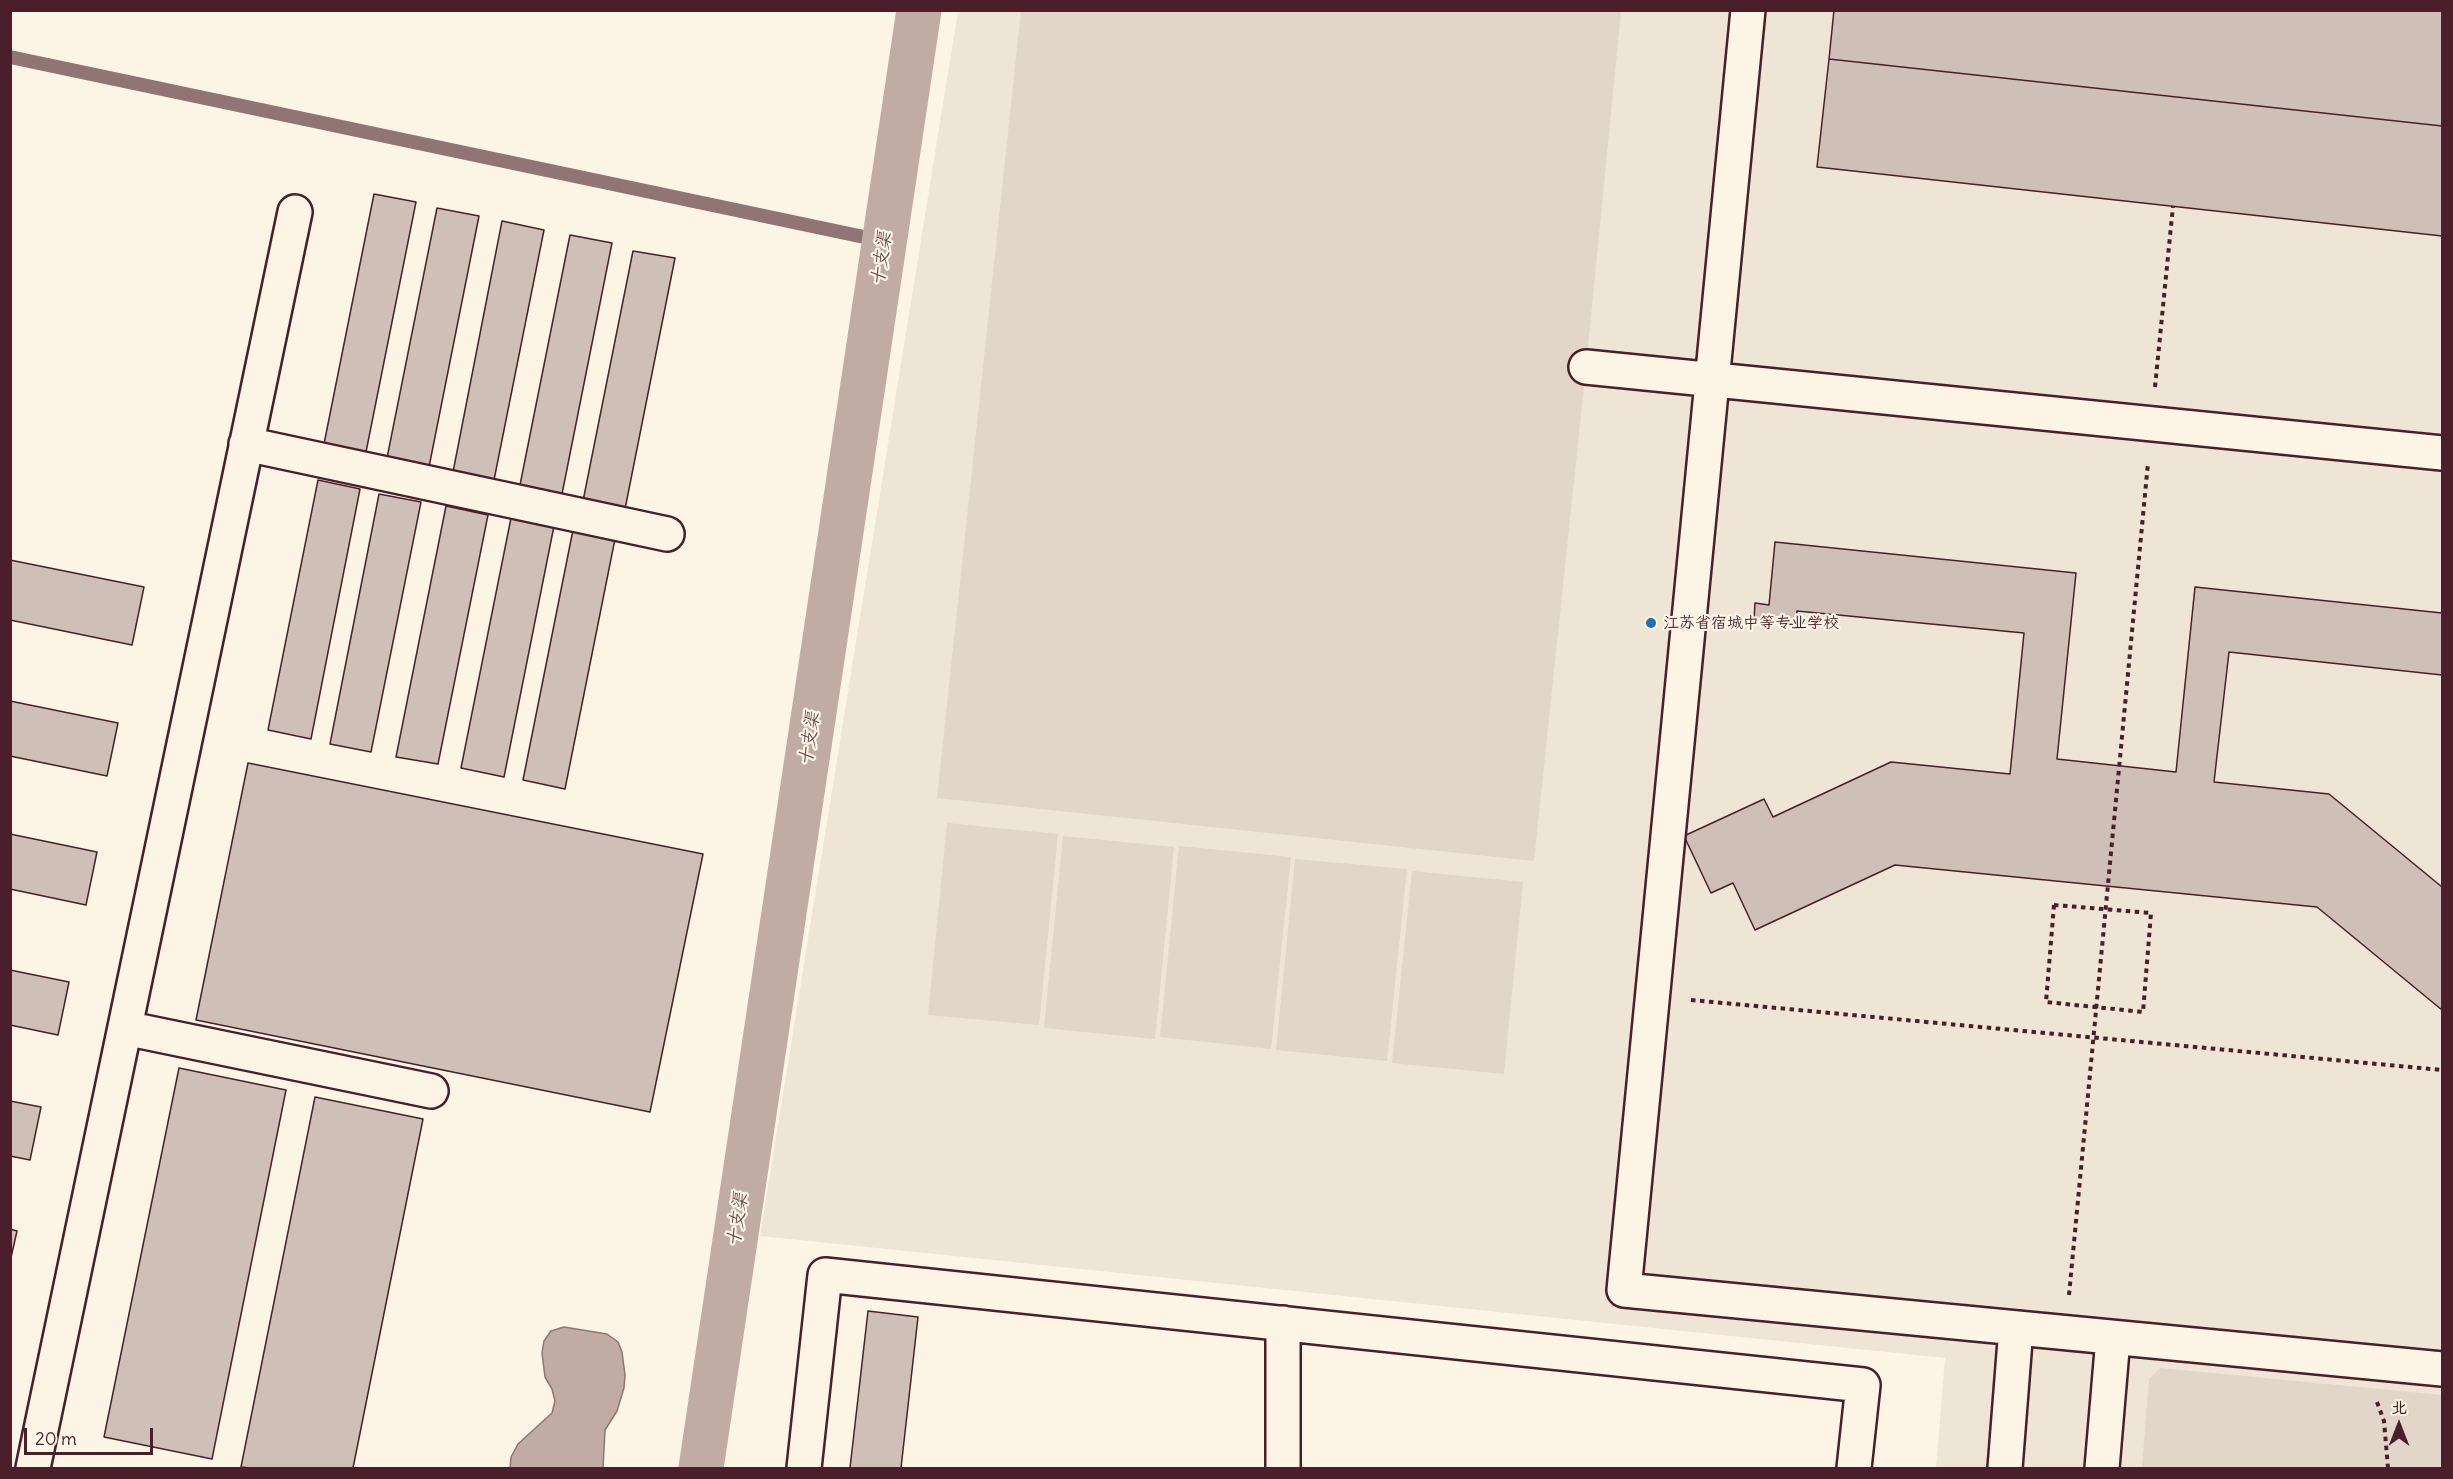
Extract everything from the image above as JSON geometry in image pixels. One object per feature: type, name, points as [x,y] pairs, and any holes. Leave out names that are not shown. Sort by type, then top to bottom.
[{"type":"lane","points":[[1748,10],[1624,1290],[2442,1369]]},
{"type":"lane","points":[[39,1467],[125,1028],[295,212]]},
{"type":"lane","points":[[1586,367],[2442,453]]},
{"type":"lane","points":[[246,444],[667,534]]},
{"type":"lane","points":[[125,1028],[431,1091]]},
{"type":"lane","points":[[804,1468],[825,1275],[1863,1385],[1854,1468]]},
{"type":"lane","points":[[1283,1323],[1283,1468]]},
{"type":"lane","points":[[2005,1468],[2016,1328]]},
{"type":"lane","points":[[2102,1468],[2113,1338]]},
{"type":"path","points":[[2065,1333],[2173,206]]},
{"type":"path","points":[[2054,905],[2151,913],[2143,1012],[2096,1007],[2046,1002],[2054,905]]},
{"type":"path","points":[[1652,996],[2442,1070]]},
{"type":"path","points":[[2363,1362],[2384,1421],[2388,1468]]},
{"type":"shaded area","name":"江苏省宿城中等专业学校","points":[[958,11],[2442,11],[2442,1468],[1936,1468],[1945,1358],[760,1236]]},
{"type":"shaded area","points":[[1021,11],[1621,11],[1534,861],[937,798]]},
{"type":"shaded area","points":[[947,823],[1058,834],[1039,1025],[928,1015]]},
{"type":"shaded area","points":[[1063,836],[1174,847],[1155,1039],[1044,1028]]},
{"type":"shaded area","points":[[1179,846],[1291,857],[1271,1049],[1160,1037]]},
{"type":"shaded area","points":[[1295,859],[1407,869],[1387,1061],[1276,1050]]},
{"type":"shaded area","points":[[1412,871],[1523,882],[1504,1074],[1392,1063]]},
{"type":"shaded area","points":[[564,1327],[607,1334],[618,1342],[622,1352],[624,1388],[617,1411],[605,1430],[603,1468],[510,1468],[511,1457],[518,1444],[552,1413],[555,1401],[552,1389],[545,1377],[542,1353],[544,1341],[551,1331]]},
{"type":"shaded area","points":[[2160,1368],[2442,1395],[2442,1468],[2142,1468],[2149,1379]]},
{"type":"building","points":[[1834,10],[2442,10],[2442,126],[1829,59]]},
{"type":"building","points":[[1829,59],[2442,126],[2442,236],[1817,167]]},
{"type":"building","points":[[374,194],[416,202],[366,452],[324,444]]},
{"type":"building","points":[[437,208],[479,216],[429,467],[387,458]]},
{"type":"building","points":[[502,221],[544,230],[494,480],[453,472]]},
{"type":"building","points":[[570,235],[612,243],[562,494],[520,485]]},
{"type":"building","points":[[633,251],[675,258],[625,509],[583,501]]},
{"type":"building","points":[[318,480],[360,489],[311,739],[268,730]]},
{"type":"building","points":[[379,494],[421,502],[371,752],[330,744]]},
{"type":"building","points":[[446,506],[488,515],[438,764],[396,757]]},
{"type":"building","points":[[511,518],[554,526],[504,777],[461,768]]},
{"type":"building","points":[[573,530],[615,539],[565,789],[523,780]]},
{"type":"building","points":[[1775,542],[2076,573],[2057,759],[2176,772],[2195,587],[2442,613],[2442,675],[2229,652],[2214,782],[2329,794],[2442,887],[2442,1010],[2317,907],[1895,865],[1755,930],[1733,883],[1711,893],[1684,836],[1764,799],[1773,817],[1891,762],[2010,774],[2024,633],[1797,611],[1796,625],[1754,620],[1755,603],[1769,605]]},
{"type":"building","points":[[10,560],[144,587],[132,645],[10,620]]},
{"type":"building","points":[[10,701],[118,723],[107,776],[10,756]]},
{"type":"building","points":[[248,763],[703,854],[650,1112],[196,1020]]},
{"type":"building","points":[[10,834],[97,852],[86,905],[10,889]]},
{"type":"building","points":[[10,970],[69,982],[58,1035],[10,1025]]},
{"type":"building","points":[[179,1068],[286,1090],[212,1459],[104,1437]]},
{"type":"building","points":[[315,1097],[423,1119],[353,1468],[241,1467]]},
{"type":"building","points":[[10,1101],[41,1107],[30,1160],[10,1156]]},
{"type":"building","points":[[10,1229],[17,1231],[10,1262]]},
{"type":"building","points":[[868,1311],[918,1317],[901,1468],[850,1468]]},
{"type":"waterway","name":"十支渠","points":[[701,1468],[919,10]]},
{"type":"waterway","points":[[10,57],[883,241]]},
{"type":"place","name":"江苏省宿城中等专业学校","points":[[1651,623]]}]
